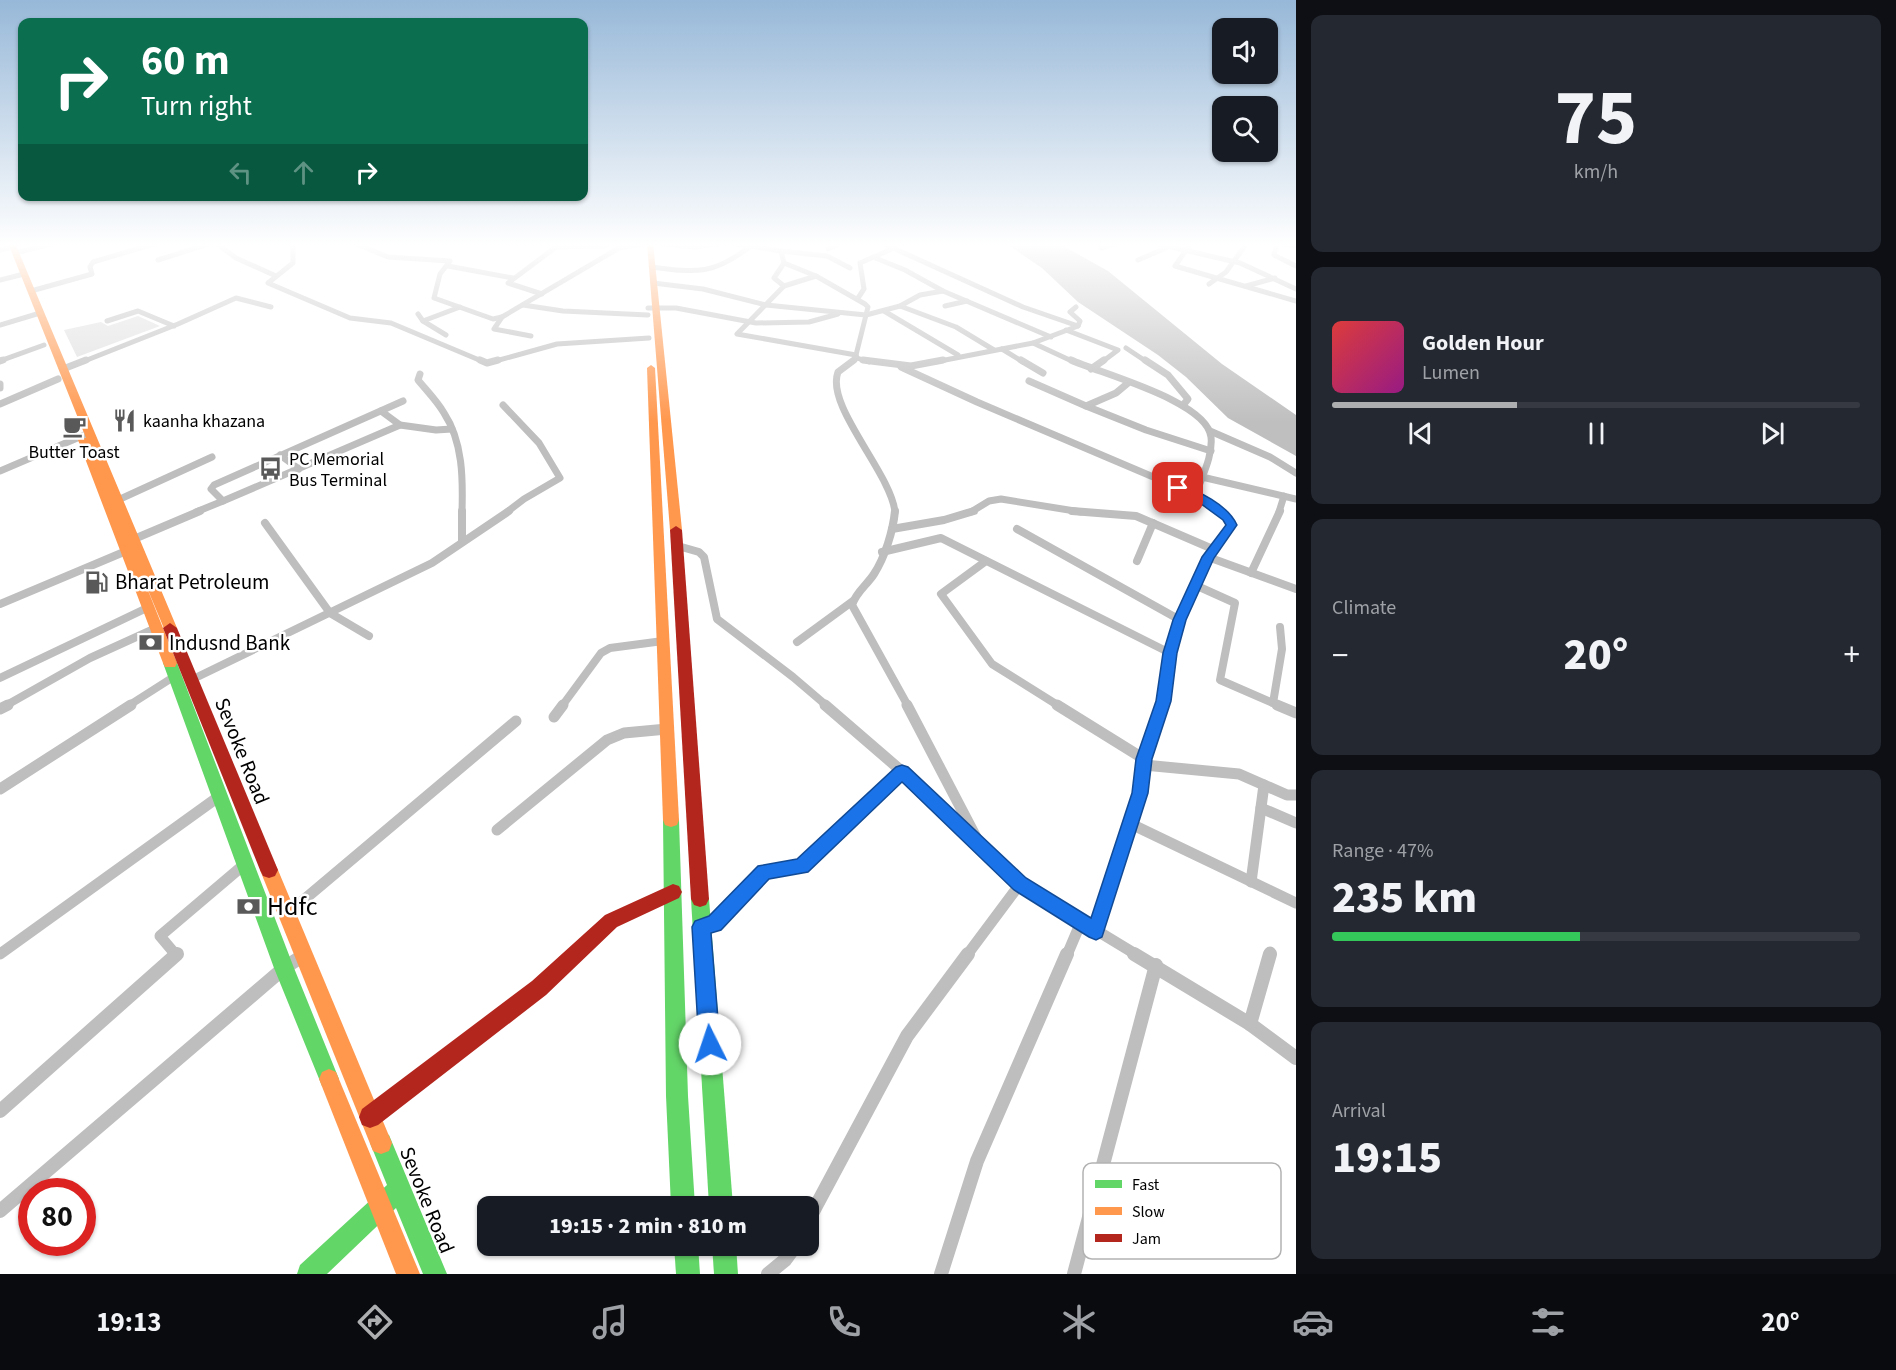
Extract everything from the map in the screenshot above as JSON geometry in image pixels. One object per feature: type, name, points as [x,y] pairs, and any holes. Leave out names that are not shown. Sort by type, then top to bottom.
[{"type":"main road","name":"Sevoke Road","points":[[31,302],[191,680],[221,795],[284,968],[408,1274]]},
{"type":"main road","name":"Sevoke Road","points":[[33,302],[44,345],[62,375]]},
{"type":"main road","points":[[651,302],[678,546],[720,1196]]},
{"type":"main road","points":[[652,302],[649,338],[667,729],[677,1096],[682,1196]]},
{"type":"main road","name":"Sevoke Road","points":[[85,434],[118,500],[133,545],[149,607],[175,676],[200,721],[304,955],[435,1274]]},
{"type":"main road","points":[[370,1117],[538,988],[611,921],[673,892]]},
{"type":"main road","points":[[309,1274],[400,1189]]},
{"type":"main road","points":[[687,1256],[688,1274]]},
{"type":"main road","points":[[725,1256],[726,1274]]},
{"type":"street","points":[[0,404],[226,302]]},
{"type":"street","points":[[253,302],[271,307]]},
{"type":"street","points":[[314,302],[350,318],[392,323],[487,363],[560,344],[649,338]]},
{"type":"street","points":[[446,302],[493,319],[502,317],[527,302]]},
{"type":"street","points":[[747,302],[778,311],[789,308],[867,315],[906,302]]},
{"type":"street","points":[[768,302],[737,334],[899,366],[977,402],[1197,496],[1228,518],[1232,524],[1208,557],[1180,620],[1170,653],[1164,701],[1144,762],[1140,793],[1096,931]]},
{"type":"street","points":[[797,642],[853,601],[876,572],[892,529],[895,510],[891,497],[849,420],[834,382],[838,372],[856,356],[867,315],[868,307],[863,302]]},
{"type":"street","points":[[945,306],[961,302]]},
{"type":"street","points":[[970,302],[1051,337]]},
{"type":"street","points":[[1013,302],[1078,326]]},
{"type":"street","points":[[523,305],[563,310],[651,310],[680,307],[748,323],[823,321],[838,314]]},
{"type":"street","points":[[960,309],[976,305]]},
{"type":"street","points":[[900,306],[956,327],[994,350]]},
{"type":"street","points":[[1076,307],[1070,312],[1080,321],[1078,326]]},
{"type":"street","points":[[423,321],[460,308]]},
{"type":"street","points":[[107,321],[138,311],[174,326]]},
{"type":"street","points":[[884,311],[958,355]]},
{"type":"street","points":[[0,326],[36,314]]},
{"type":"street","points":[[418,314],[423,321],[446,335]]},
{"type":"street","points":[[502,317],[494,329],[531,336]]},
{"type":"street","points":[[899,366],[1034,343],[1078,326]]},
{"type":"street","points":[[1066,330],[1118,350],[1091,369]]},
{"type":"street","points":[[1034,343],[1091,369],[1184,404],[1208,426],[1211,451],[1196,492],[1197,496]]},
{"type":"street","points":[[0,361],[44,345]]},
{"type":"street","points":[[1126,348],[1167,375],[1188,399],[1184,404]]},
{"type":"street","points":[[1002,349],[1043,373]]},
{"type":"street","points":[[420,374],[418,380],[447,415],[456,438],[464,483],[462,541]]},
{"type":"street","points":[[1029,381],[1146,430],[1211,451]]},
{"type":"street","points":[[1086,406],[1116,393],[1128,383]]},
{"type":"street","points":[[223,501],[210,489],[212,486],[403,401]]},
{"type":"street","points":[[191,680],[432,563],[498,519],[524,498],[560,478],[539,443],[503,405]]},
{"type":"street","points":[[381,411],[400,425],[436,430],[452,429]]},
{"type":"street","points":[[0,604],[133,545],[223,501],[400,425]]},
{"type":"street","points":[[1210,431],[1270,457],[1296,473]]},
{"type":"street","points":[[0,471],[85,434]]},
{"type":"street","points":[[280,455],[299,469]]},
{"type":"street","points":[[118,500],[212,457]]},
{"type":"street","points":[[1202,477],[1296,499]]},
{"type":"street","points":[[1251,573],[1280,510],[1284,496]]},
{"type":"street","points":[[892,529],[960,516],[996,499],[1085,513],[1132,515],[1215,550]]},
{"type":"street","points":[[1137,561],[1154,523]]},
{"type":"street","points":[[265,524],[330,613],[369,636]]},
{"type":"street","points":[[1017,530],[1180,620]]},
{"type":"street","points":[[882,552],[940,538],[1170,653]]},
{"type":"street","points":[[678,546],[699,552],[704,557],[717,619],[793,677],[902,772],[1020,884],[1250,1024],[1296,1058]]},
{"type":"street","points":[[1208,557],[1296,589]]},
{"type":"street","points":[[986,561],[949,586],[942,594],[986,659],[1144,762],[1239,774],[1291,796],[1296,795]]},
{"type":"street","points":[[1195,585],[1235,603],[1220,680],[1296,713]]},
{"type":"street","points":[[853,601],[854,608],[873,639],[981,847]]},
{"type":"street","points":[[0,678],[149,607]]},
{"type":"street","points":[[1273,703],[1282,649],[1280,627]]},
{"type":"street","points":[[0,709],[90,658],[156,628]]},
{"type":"street","points":[[554,717],[601,653],[610,648],[663,640]]},
{"type":"street","points":[[0,789],[175,676]]},
{"type":"street","points":[[286,914],[516,721]]},
{"type":"street","points":[[497,830],[607,740],[624,734],[667,729]]},
{"type":"street","points":[[701,927],[714,924],[764,871],[801,867],[902,772]]},
{"type":"street","points":[[1251,882],[1264,785]]},
{"type":"street","points":[[0,954],[221,795]]},
{"type":"street","points":[[1261,808],[1296,823]]},
{"type":"street","points":[[1131,824],[1296,903]]},
{"type":"street","points":[[0,1111],[177,954],[160,936],[246,863]]},
{"type":"street","points":[[819,1201],[908,1036],[1020,884]]},
{"type":"street","points":[[941,1274],[977,1161],[1081,922]]},
{"type":"street","points":[[1250,1024],[1270,952]]},
{"type":"street","points":[[0,1211],[284,968],[304,955]]},
{"type":"street","points":[[1103,1163],[1156,965]]},
{"type":"street","points":[[1074,1274],[1083,1240]]},
{"type":"street","points":[[768,1274],[788,1256]]},
{"type":"shaded area","points":[[1079,302],[1147,302],[1222,364],[1296,415],[1296,456],[1228,418],[1186,377],[1158,355]]},
{"type":"building","points":[[138,316],[160,326],[77,357],[64,330],[101,322],[108,326]]},
{"type":"traffic: fast","points":[[170,663],[284,968],[329,1079]]},
{"type":"traffic: fast","points":[[671,820],[677,1096],[682,1196]]},
{"type":"traffic: fast","points":[[700,899],[720,1196]]},
{"type":"traffic: fast","points":[[381,1143],[435,1274]]},
{"type":"traffic: fast","points":[[309,1274],[400,1189]]},
{"type":"traffic: fast","points":[[687,1256],[688,1274]]},
{"type":"traffic: fast","points":[[725,1256],[726,1274]]},
{"type":"traffic: slow","points":[[36,302],[170,628]]},
{"type":"traffic: slow","points":[[655,302],[676,530]]},
{"type":"traffic: slow","points":[[651,368],[671,820]]},
{"type":"traffic: slow","points":[[83,440],[170,663]]},
{"type":"traffic: slow","points":[[269,870],[381,1143]]},
{"type":"traffic: slow","points":[[329,1079],[408,1274]]},
{"type":"traffic: jam","points":[[676,530],[700,899]]},
{"type":"traffic: jam","points":[[170,628],[269,870]]},
{"type":"traffic: jam","points":[[370,1117],[539,988],[611,921],[673,892]]},
{"type":"place","name":"kaanha khazana","points":[[125,421]]},
{"type":"place","name":"Butter Toast","points":[[74,426]]},
{"type":"place","name":"PC Memorial Bus Terminal","points":[[271,469]]},
{"type":"place","name":"Bharat Petroleum","points":[[97,582]]},
{"type":"place","name":"Indusnd Bank","points":[[151,643]]},
{"type":"place","name":"Hdfc","points":[[249,906]]},
{"type":"route","points":[[710,1044],[701,927],[714,924],[764,871],[801,867],[902,772],[1020,884],[1096,931],[1140,793],[1144,759],[1164,701],[1170,653],[1180,620],[1208,557],[1232,525],[1228,518],[1197,496],[1178,488]]}]
